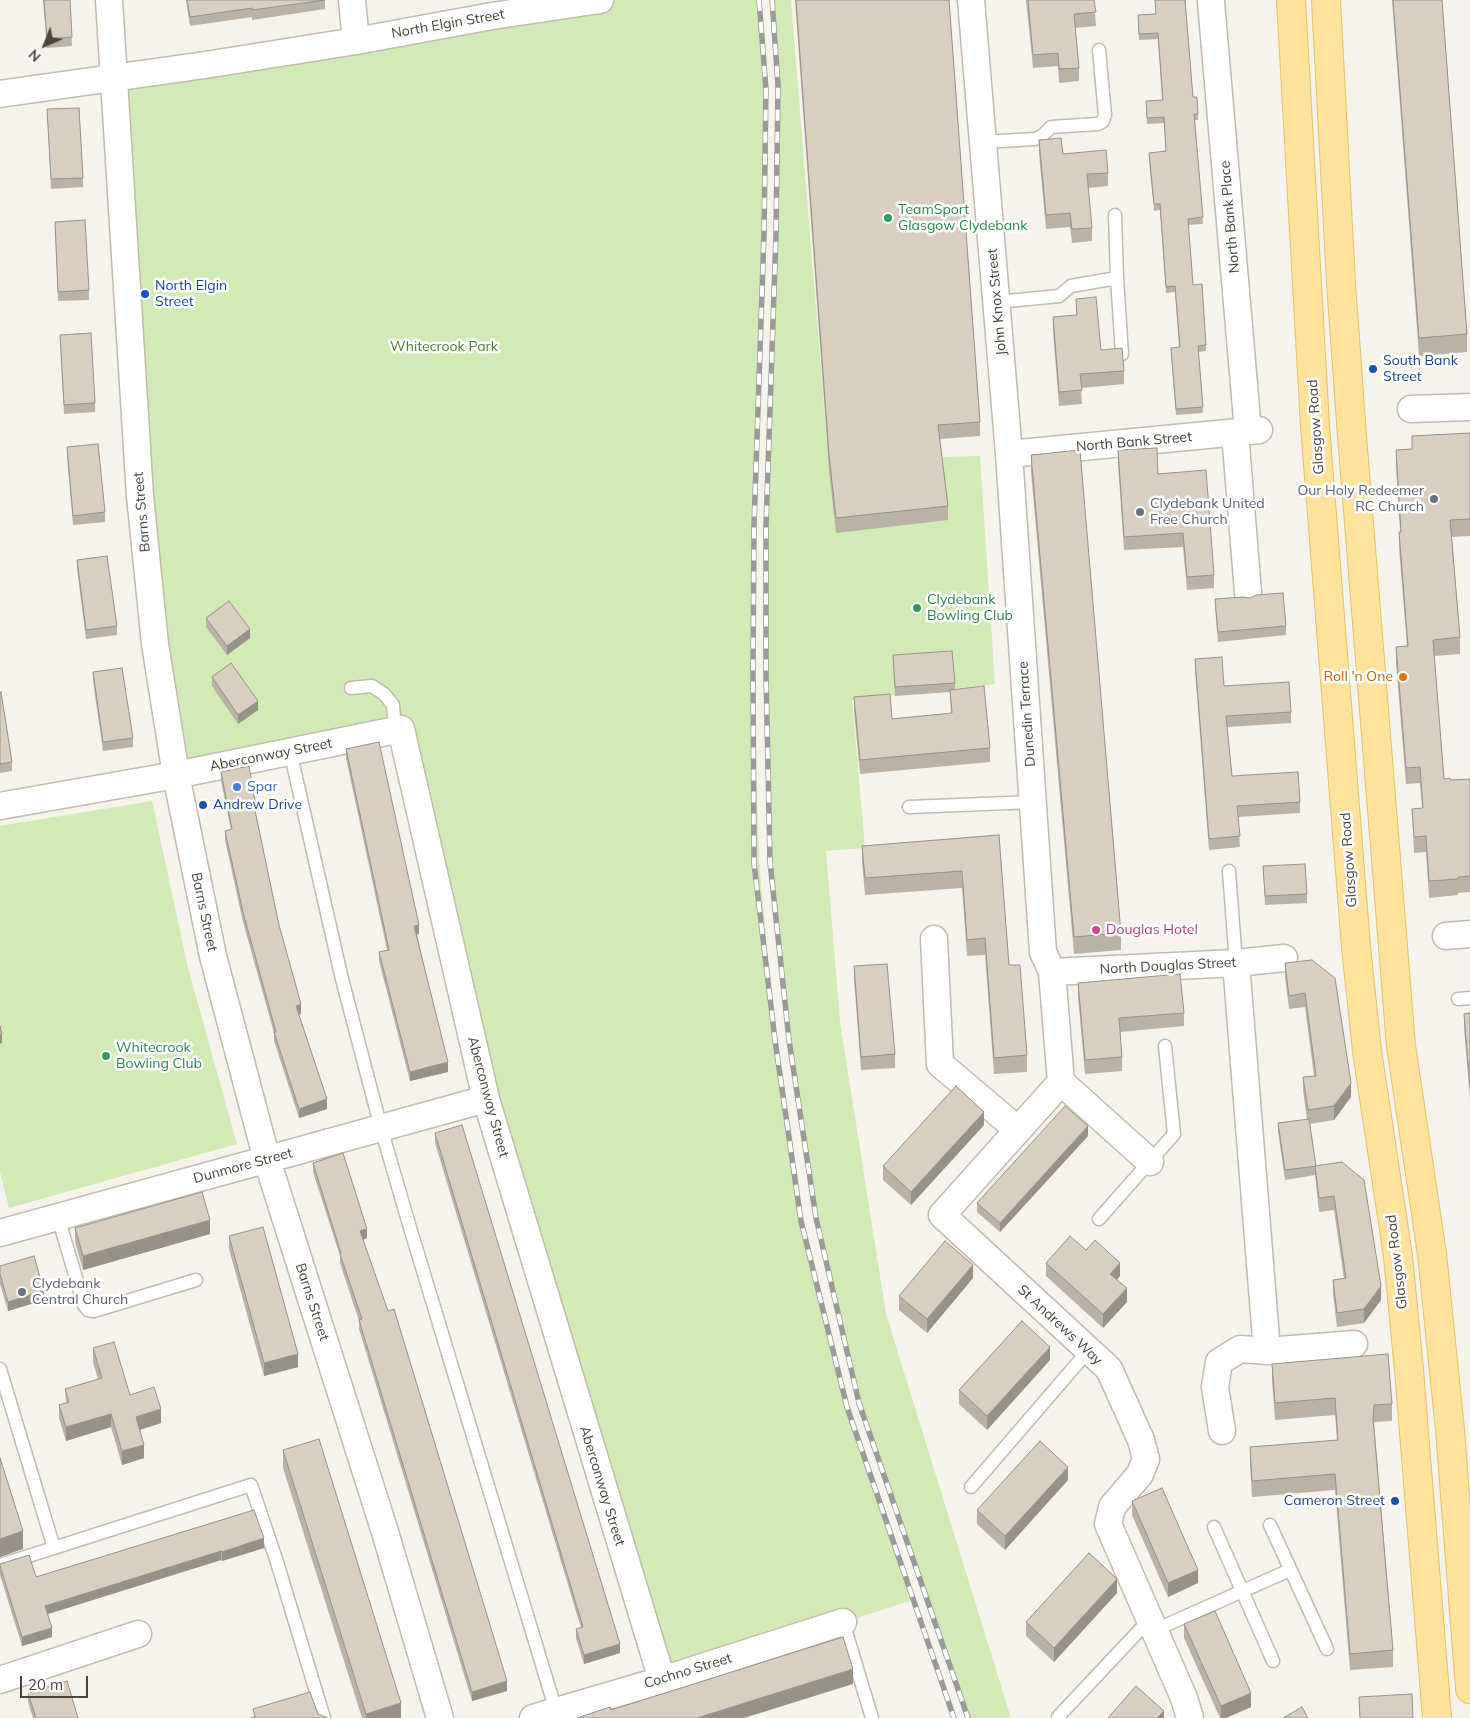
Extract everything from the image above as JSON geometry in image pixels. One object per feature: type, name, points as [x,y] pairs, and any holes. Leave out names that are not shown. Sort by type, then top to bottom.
[{"type":"main road","name":"Glasgow Road","points":[[1291,0],[1316,426],[1356,947],[1367,1051],[1398,1256],[1409,1370],[1436,1718]]},
{"type":"main road","points":[[1326,0],[1340,273],[1401,1046],[1432,1254],[1450,1430],[1470,1689]]},
{"type":"street","name":"Barns Street","points":[[109,0],[140,496],[155,644],[176,774],[213,956],[267,1160],[385,1532],[440,1718]]},
{"type":"street","points":[[352,0],[356,41]]},
{"type":"street","name":"North Elgin Street","points":[[0,94],[356,41],[490,8],[600,0]]},
{"type":"street","name":"John Knox Street","points":[[971,0],[1009,454]]},
{"type":"street","name":"North Bank Place","points":[[1211,2],[1248,432],[1248,592]]},
{"type":"street","points":[[1411,409],[1470,407]]},
{"type":"street","name":"North Bank Street","points":[[1009,454],[1248,432]]},
{"type":"street","name":"Dunedin Terrace","points":[[1009,454],[1043,952],[1052,972]]},
{"type":"street","name":"Aberconway Street","points":[[176,774],[400,729],[486,1099],[662,1680]]},
{"type":"street","points":[[0,806],[176,774]]},
{"type":"street","points":[[934,939],[940,1064],[1018,1130]]},
{"type":"street","name":"North Douglas Street","points":[[1052,972],[1236,963],[1284,958]]},
{"type":"street","points":[[1236,963],[1267,1351]]},
{"type":"street","points":[[1052,972],[1060,1082],[1150,1162]]},
{"type":"street","name":"St Andrews Way","points":[[1060,1082],[942,1215],[1109,1369],[1141,1440],[1146,1458],[1140,1474],[1112,1507],[1108,1524],[1184,1698],[1190,1718]]},
{"type":"street","name":"Dunmore Street","points":[[0,1233],[486,1099]]},
{"type":"street","points":[[1222,1431],[1215,1387],[1219,1362],[1240,1349],[1267,1351],[1354,1344]]},
{"type":"street","name":"Cochno Street","points":[[544,1715],[662,1680],[842,1622]]},
{"type":"street","points":[[0,1680],[138,1634]]},
{"type":"lane","points":[[983,142],[1035,139],[1042,136],[1051,127],[1098,124],[1103,121],[1105,115],[1099,50]]},
{"type":"lane","points":[[1115,214],[1122,354]]},
{"type":"lane","points":[[997,302],[1059,296],[1071,286],[1117,278]]},
{"type":"lane","points":[[352,688],[372,686],[384,694],[393,706],[394,730]]},
{"type":"lane","points":[[290,751],[342,979],[381,1128],[544,1715]]},
{"type":"lane","points":[[909,806],[1033,802]]},
{"type":"lane","points":[[1229,871],[1236,963]]},
{"type":"lane","points":[[1099,1220],[1174,1134],[1165,1046]]},
{"type":"lane","points":[[58,1217],[84,1306],[88,1310],[94,1311],[196,1280]]},
{"type":"lane","points":[[971,1486],[1088,1351]]},
{"type":"lane","points":[[0,1369],[54,1548]]},
{"type":"lane","points":[[0,1565],[251,1485],[324,1718]]},
{"type":"lane","points":[[1270,1525],[1327,1649]]},
{"type":"lane","points":[[1214,1527],[1273,1661]]},
{"type":"lane","points":[[1058,1717],[1152,1625],[1242,1592],[1290,1570]]},
{"type":"lane","points":[[842,1622],[872,1718]]},
{"type":"green space","name":"Whitecrook Park","points":[[600,0],[756,0],[766,89],[764,234],[754,526],[753,673],[759,859],[775,1040],[801,1221],[847,1407],[913,1600],[662,1680],[574,1393],[401,730],[176,775],[113,78]]},
{"type":"green space","points":[[772,0],[791,0],[829,469],[941,457],[980,456],[995,684],[852,700],[865,848],[826,851],[840,1022],[886,1314],[1011,1718],[968,1718],[859,1403],[816,1218],[789,1040],[770,862],[766,674],[766,526],[776,234],[778,85]]},
{"type":"green space","name":"Whitecrook Bowling Club","points":[[152,801],[188,968],[237,1144],[9,1208],[0,1172],[0,826]]},
{"type":"building","points":[[44,0],[70,0],[72,37],[47,39]]},
{"type":"building","points":[[187,0],[325,0],[190,17]]},
{"type":"building","name":"TeamSport Glasgow Clydebank","points":[[796,0],[949,0],[980,422],[938,425],[948,506],[836,518],[829,455]]},
{"type":"building","points":[[1028,0],[1094,0],[1096,12],[1074,14],[1079,68],[1059,69],[1058,53],[1033,55]]},
{"type":"building","points":[[1155,0],[1185,0],[1193,97],[1197,97],[1198,114],[1194,114],[1203,217],[1188,219],[1193,285],[1202,284],[1206,345],[1198,346],[1203,407],[1176,409],[1171,348],[1180,347],[1175,286],[1166,287],[1160,204],[1154,204],[1149,153],[1166,151],[1164,117],[1147,118],[1146,101],[1163,100],[1158,33],[1139,34],[1138,15],[1156,14]]},
{"type":"building","points":[[1393,0],[1442,0],[1467,334],[1419,338]]},
{"type":"building","points":[[79,108],[83,178],[51,179],[47,109]]},
{"type":"building","points":[[1061,138],[1063,154],[1106,150],[1108,173],[1087,174],[1092,228],[1072,229],[1070,213],[1046,215],[1039,140]]},
{"type":"building","points":[[85,220],[89,290],[58,292],[55,222]]},
{"type":"building","points":[[1096,297],[1101,350],[1122,348],[1124,371],[1080,374],[1082,390],[1059,392],[1053,317],[1077,315],[1076,299]]},
{"type":"building","points":[[91,333],[95,403],[64,405],[60,335]]},
{"type":"building","points":[[1470,433],[1470,519],[1450,520],[1460,637],[1433,640],[1444,779],[1470,779],[1470,876],[1458,877],[1458,879],[1429,881],[1426,836],[1414,837],[1412,809],[1423,808],[1420,767],[1406,768],[1396,647],[1408,646],[1399,532],[1401,532],[1396,450],[1412,449],[1412,436]]},
{"type":"building","points":[[98,444],[105,512],[73,516],[67,447]]},
{"type":"building","points":[[1157,448],[1158,474],[1206,470],[1214,575],[1187,577],[1183,533],[1124,537],[1118,450]]},
{"type":"building","points":[[1080,450],[1121,933],[1074,937],[1031,455]]},
{"type":"building","points":[[107,556],[117,626],[86,630],[77,560]]},
{"type":"building","points":[[1283,593],[1286,626],[1218,632],[1215,599],[1250,598],[1256,595]]},
{"type":"building","points":[[229,601],[250,629],[227,646],[206,618]]},
{"type":"building","points":[[952,651],[955,683],[895,687],[893,655]]},
{"type":"building","points":[[1222,657],[1224,686],[1289,682],[1291,712],[1226,716],[1232,776],[1298,772],[1300,802],[1237,806],[1240,836],[1209,839],[1195,659]]},
{"type":"building","points":[[231,663],[258,701],[238,715],[212,677]]},
{"type":"building","points":[[122,668],[133,738],[103,742],[93,672]]},
{"type":"building","points":[[984,686],[990,748],[860,760],[854,697],[890,694],[892,719],[952,713],[950,690]]},
{"type":"building","points":[[0,693],[12,762],[0,764]]},
{"type":"building","points":[[379,742],[419,925],[414,926],[448,1062],[410,1072],[379,952],[389,950],[346,749]]},
{"type":"building","points":[[249,766],[255,801],[253,801],[279,925],[301,1004],[296,1006],[327,1099],[299,1109],[274,1032],[276,1032],[243,912],[225,831],[232,829],[221,772]]},
{"type":"building","points":[[999,835],[1009,965],[1020,965],[1027,1055],[994,1058],[985,938],[967,940],[962,871],[865,878],[862,846]]},
{"type":"building","points":[[1305,864],[1307,894],[1265,896],[1263,866]]},
{"type":"building","points":[[1312,960],[1335,978],[1351,1083],[1334,1106],[1308,1110],[1303,1077],[1316,1076],[1305,993],[1289,996],[1285,963]]},
{"type":"building","points":[[887,964],[895,1054],[861,1057],[854,966]]},
{"type":"building","points":[[1180,974],[1184,1013],[1119,1018],[1122,1057],[1085,1060],[1078,983]]},
{"type":"building","points":[[1470,1013],[1470,1086],[1464,1014]]},
{"type":"building","points":[[956,1086],[984,1112],[911,1192],[883,1166]]},
{"type":"building","points":[[1065,1106],[1088,1126],[1000,1223],[977,1203]]},
{"type":"building","points":[[1309,1119],[1316,1166],[1285,1170],[1278,1123]]},
{"type":"building","points":[[462,1125],[620,1644],[584,1655],[576,1629],[583,1627],[435,1133]]},
{"type":"building","points":[[343,1153],[367,1229],[360,1231],[388,1311],[394,1309],[507,1681],[472,1692],[359,1320],[362,1319],[340,1254],[313,1163]]},
{"type":"building","points":[[1342,1162],[1364,1180],[1381,1286],[1364,1309],[1337,1313],[1333,1280],[1346,1278],[1334,1196],[1319,1198],[1315,1166]]},
{"type":"building","points":[[202,1192],[210,1220],[83,1256],[75,1228]]},
{"type":"building","points":[[263,1227],[298,1354],[264,1363],[229,1236]]},
{"type":"building","points":[[1070,1236],[1086,1250],[1095,1240],[1120,1263],[1110,1274],[1127,1288],[1103,1314],[1046,1263]]},
{"type":"building","points":[[945,1241],[973,1265],[927,1319],[899,1296]]},
{"type":"building","name":"Clydebank Central Church","points":[[34,1256],[44,1291],[8,1302],[0,1274],[0,1266]]},
{"type":"building","points":[[1022,1321],[1050,1347],[987,1416],[959,1390]]},
{"type":"building","points":[[114,1342],[130,1395],[154,1387],[161,1409],[136,1417],[144,1445],[122,1451],[111,1414],[66,1427],[59,1405],[69,1402],[65,1389],[102,1378],[93,1348]]},
{"type":"building","points":[[1388,1354],[1392,1404],[1374,1405],[1373,1419],[1393,1650],[1350,1654],[1335,1474],[1252,1481],[1250,1447],[1338,1440],[1335,1398],[1275,1403],[1272,1364]]},
{"type":"building","points":[[319,1439],[401,1703],[366,1714],[283,1450]]},
{"type":"building","points":[[1040,1441],[1068,1467],[1005,1536],[977,1510]]},
{"type":"building","points":[[0,1458],[23,1531],[0,1539]]},
{"type":"building","points":[[1162,1488],[1198,1570],[1168,1583],[1132,1501]]},
{"type":"building","points":[[254,1510],[264,1538],[45,1606],[52,1628],[22,1637],[0,1564],[29,1555],[36,1577]]},
{"type":"building","points":[[1089,1553],[1117,1579],[1054,1648],[1026,1622]]},
{"type":"building","points":[[1215,1611],[1251,1693],[1221,1706],[1184,1624]]},
{"type":"building","points":[[843,1637],[853,1669],[697,1718],[577,1718],[610,1707],[611,1710]]},
{"type":"building","points":[[67,1681],[78,1718],[36,1718],[28,1693]]},
{"type":"building","points":[[1136,1686],[1164,1711],[1157,1718],[1108,1718]]},
{"type":"building","points":[[310,1692],[318,1714],[327,1718],[251,1718],[255,1717],[253,1709]]},
{"type":"building","points":[[1412,1694],[1413,1718],[1360,1718],[1359,1697]]},
{"type":"building","points":[[1302,1707],[1308,1718],[1283,1718]]},
{"type":"railway","points":[[759,0],[766,89],[764,234],[754,526],[754,863],[775,1040],[801,1221],[847,1407],[954,1718]]},
{"type":"railway","points":[[772,0],[778,85],[776,234],[766,526],[766,674],[770,862],[789,1040],[816,1218],[859,1403],[968,1718]]},
{"type":"place","name":"TeamSport Glasgow Clydebank","points":[[888,218]]},
{"type":"place","name":"North Elgin Street","points":[[145,294]]},
{"type":"place","name":"South Bank Street","points":[[1373,369]]},
{"type":"place","name":"Our Holy Redeemer RC Church","points":[[1434,499]]},
{"type":"place","name":"Clydebank United Free Church","points":[[1140,512]]},
{"type":"place","name":"Clydebank Bowling Club","points":[[917,608]]},
{"type":"place","name":"Roll 'n One","points":[[1403,677]]},
{"type":"place","name":"Spar","points":[[237,787]]},
{"type":"place","name":"Andrew Drive","points":[[203,805]]},
{"type":"place","name":"Douglas Hotel","points":[[1096,930]]},
{"type":"place","name":"Whitecrook Bowling Club","points":[[106,1056]]},
{"type":"place","name":"Clydebank Central Church","points":[[22,1292]]},
{"type":"place","name":"Cameron Street","points":[[1395,1501]]}]
